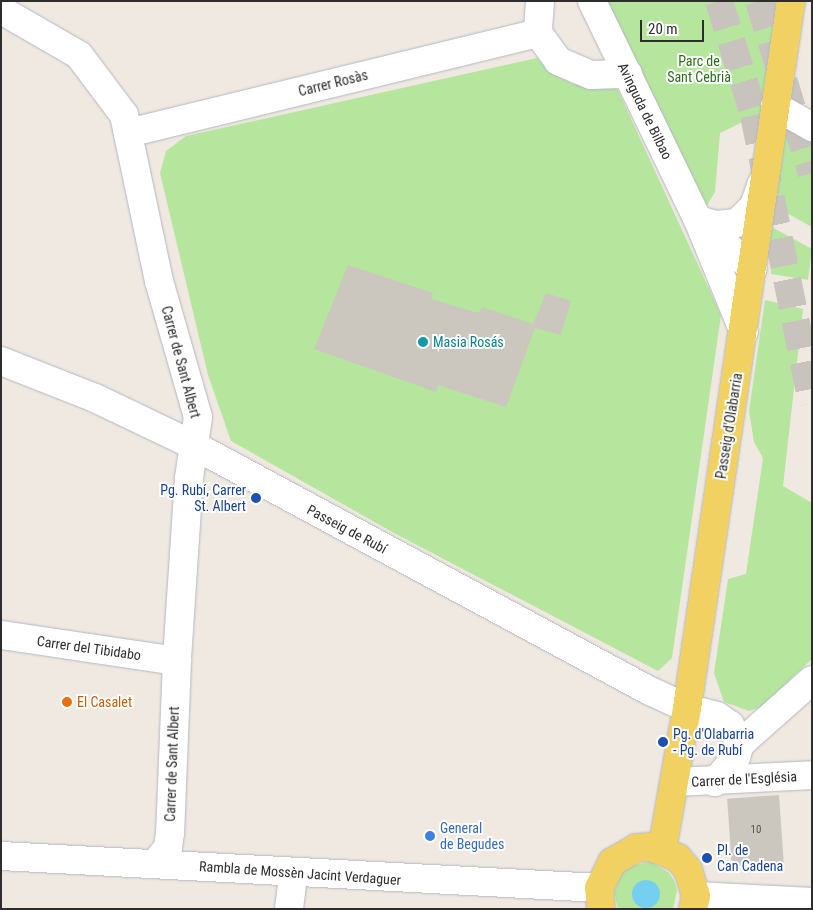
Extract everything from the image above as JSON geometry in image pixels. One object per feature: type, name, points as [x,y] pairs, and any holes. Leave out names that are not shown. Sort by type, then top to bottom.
[{"type":"main road","name":"Passeig d'Olabarria","points":[[662,850],[676,782],[688,708],[791,1]]},
{"type":"main road","points":[[600,898],[603,874],[623,854],[636,848],[662,850],[688,870],[694,902]]},
{"type":"street","points":[[540,1],[538,32],[558,61],[591,75],[628,74]]},
{"type":"street","name":"Avinguda de Bilbao","points":[[592,1],[698,220],[744,332]]},
{"type":"street","name":"Carrer de Sant Albert","points":[[1,10],[79,55],[124,115],[159,281],[198,417],[177,661],[170,833],[168,848],[155,863]]},
{"type":"street","name":"Carrer Rosàs","points":[[128,133],[538,32]]},
{"type":"street","points":[[775,106],[812,127]]},
{"type":"street","points":[[698,220],[728,226],[742,219],[754,206],[767,170]]},
{"type":"street","points":[[698,220],[753,269]]},
{"type":"street","name":"Passeig de Rubí","points":[[1,361],[95,398],[195,446],[688,708],[716,716],[730,725],[740,744]]},
{"type":"street","name":"Carrer del Tibidabo","points":[[1,635],[177,661]]},
{"type":"street","points":[[715,782],[736,757],[740,744],[812,680]]},
{"type":"street","name":"Carrer de l'Església","points":[[676,782],[715,782],[812,775]]},
{"type":"street","name":"Rambla de Mossèn Jacint Verdaguer","points":[[1,856],[155,863],[600,898]]},
{"type":"street","points":[[289,909],[294,874]]},
{"type":"street","points":[[694,902],[812,902]]},
{"type":"green space","name":"Parc de Sant Cebrià","points":[[593,1],[791,1],[775,106],[720,133],[715,192],[698,220]]},
{"type":"green space","points":[[537,58],[550,72],[573,84],[616,86],[721,315],[672,658],[658,671],[394,533],[231,441],[208,375],[160,173],[166,151],[186,136]]},
{"type":"green space","points":[[793,133],[812,143],[812,227],[772,205],[785,135]]},
{"type":"green space","points":[[768,225],[812,249],[808,280],[771,274],[772,260],[765,257]]},
{"type":"green space","points":[[765,300],[803,309],[783,486],[812,503],[812,659],[761,707],[749,711],[724,702],[714,673],[728,579],[746,574],[763,458],[754,442],[749,411]]},
{"type":"green space","points":[[650,862],[668,872],[674,880],[677,890],[673,909],[618,909],[614,892],[621,873],[630,866]]},
{"type":"water","points":[[646,880],[656,884],[660,894],[656,904],[646,908],[636,904],[632,894],[636,884]]},
{"type":"building","name":"Masia Rosás","points":[[348,265],[433,293],[431,299],[479,313],[482,307],[533,324],[546,293],[571,301],[561,335],[535,328],[506,407],[438,385],[436,392],[314,349]]},
{"type":"building","points":[[779,795],[784,863],[732,866],[727,799]]},
{"type":"tunnel","points":[[719,1],[754,115],[812,403]]},
{"type":"tunnel","points":[[759,1],[812,173]]},
{"type":"place","name":"Masia Rosás","points":[[423,342]]},
{"type":"place","name":"Pg. Rubí, Carrer St. Albert","points":[[256,498]]},
{"type":"place","name":"El Casalet","points":[[67,702]]},
{"type":"place","name":"Pg. d'Olabarria - Pg. de Rubí","points":[[663,742]]},
{"type":"place","name":"General de Begudes","points":[[430,836]]},
{"type":"place","name":"Pl. de Can Cadena","points":[[707,858]]}]
